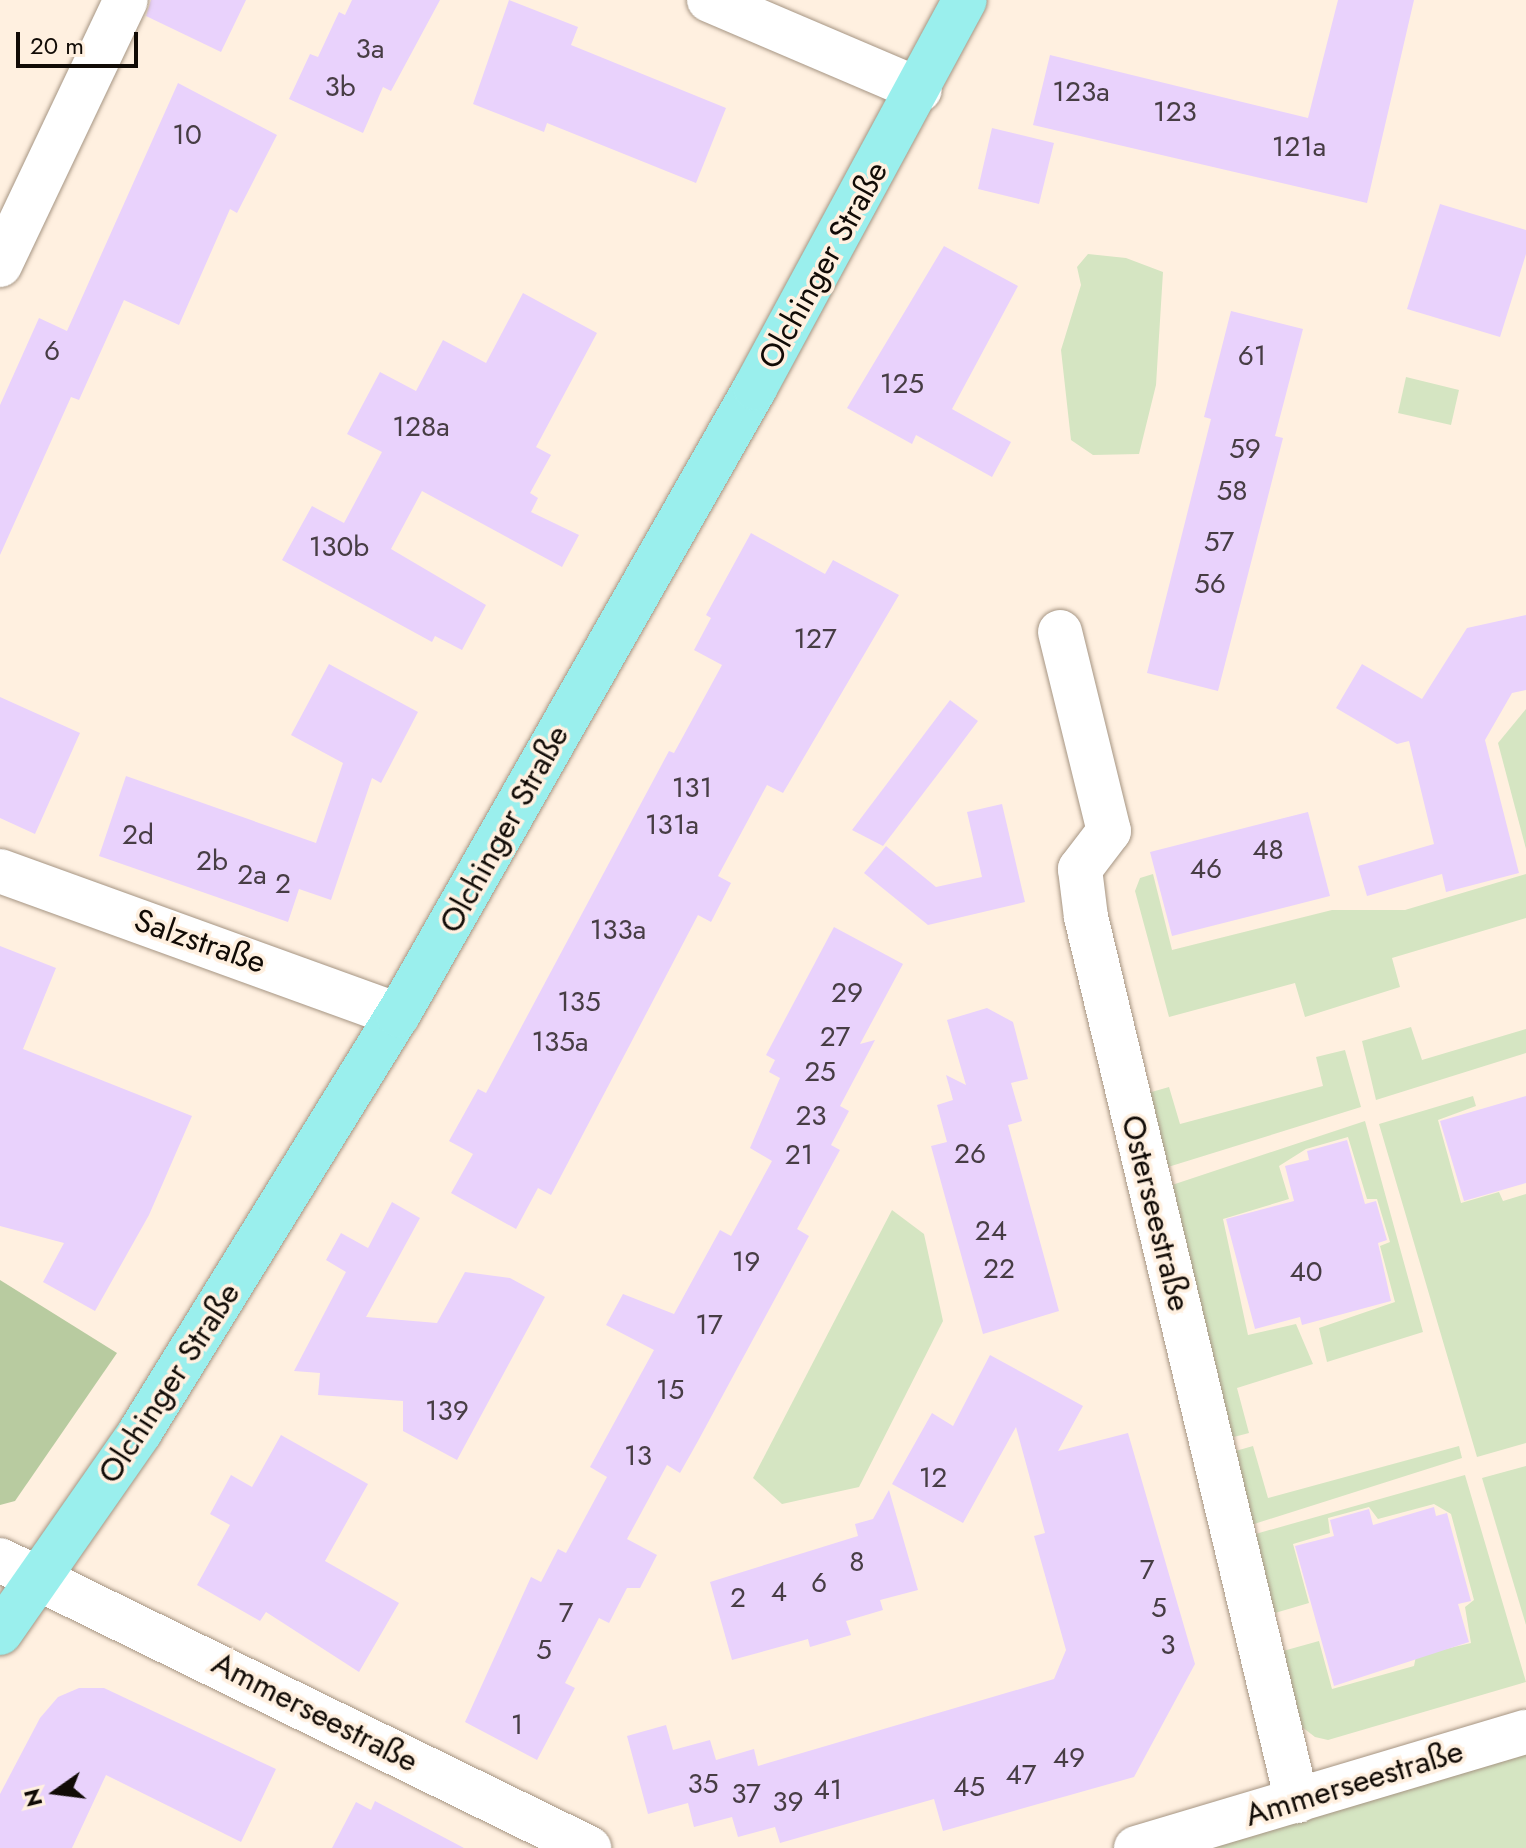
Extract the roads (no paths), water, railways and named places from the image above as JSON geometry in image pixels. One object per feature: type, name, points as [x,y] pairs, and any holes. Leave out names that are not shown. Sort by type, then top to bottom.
[{"type":"main road","name":"Olchinger Straße","points":[[0,1633],[164,1395],[398,1015],[920,90],[965,0]]},
{"type":"street","points":[[0,265],[126,0]]},
{"type":"street","points":[[709,0],[920,90]]},
{"type":"street","name":"Osterseestraße","points":[[1060,632],[1109,831],[1080,869],[1086,917],[1297,1801]]},
{"type":"street","name":"Salzstraße","points":[[0,871],[398,1015]]},
{"type":"street","name":"Ammerseestraße","points":[[0,1560],[589,1848]]},
{"type":"street","name":"Ammerseestraße","points":[[1136,1848],[1526,1732]]}]
